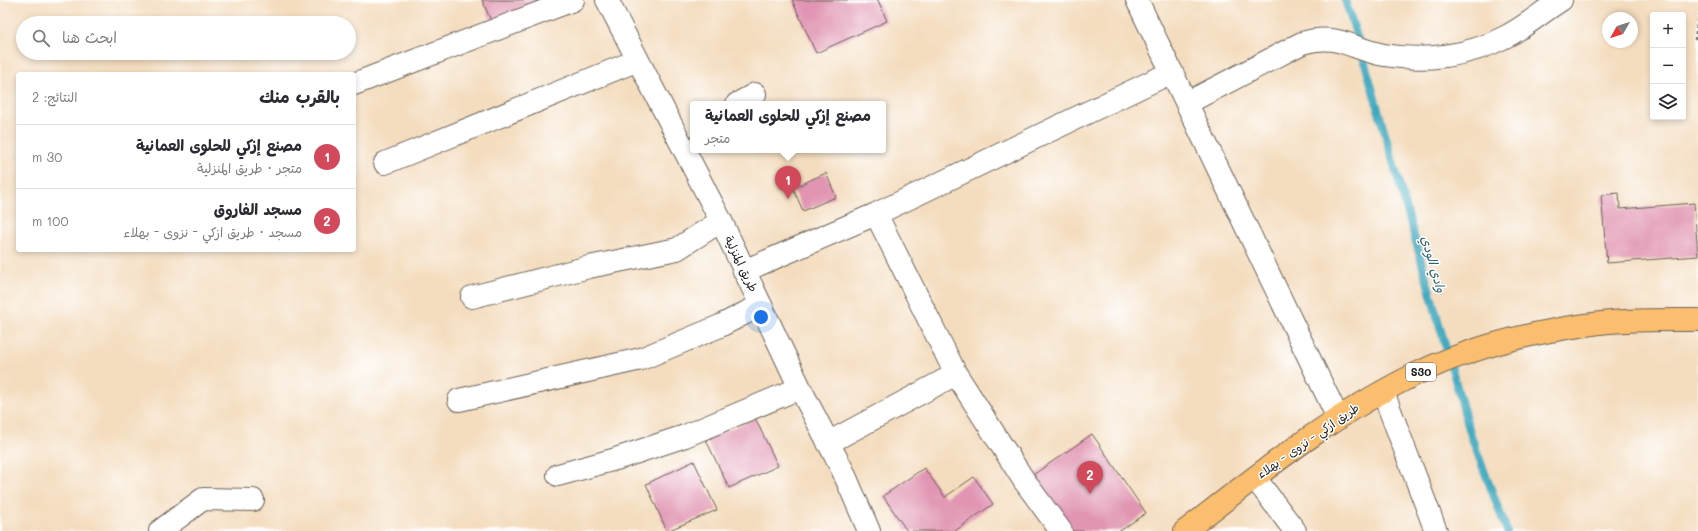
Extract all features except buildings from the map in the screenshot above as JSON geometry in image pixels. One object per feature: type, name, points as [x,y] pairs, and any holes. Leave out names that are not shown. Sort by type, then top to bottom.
[{"type":"main road","name":"طريق ازكي - نزوى - بهلاء","points":[[1185,531],[1338,418],[1418,373],[1449,360],[1501,343],[1550,331],[1626,321],[1698,320]]},
{"type":"street","points":[[356,83],[573,0]]},
{"type":"street","name":"طريق المنزلية","points":[[607,0],[638,60],[686,132],[690,142]]},
{"type":"street","points":[[1137,0],[1338,418]]},
{"type":"street","points":[[1187,103],[1302,43],[1313,40],[1337,40],[1384,55],[1407,58],[1445,56],[1485,46],[1505,37],[1561,0]]},
{"type":"street","points":[[384,163],[638,60]]},
{"type":"street","points":[[744,271],[876,214],[1172,72]]},
{"type":"street","name":"طريق المنزلية","points":[[694,153],[721,221],[744,271],[800,388],[843,471],[869,531]]},
{"type":"street","points":[[876,214],[956,374],[1025,482],[1061,531]]},
{"type":"street","points":[[472,297],[589,267],[677,249],[721,221]]},
{"type":"street","points":[[459,400],[641,359],[720,326],[761,305]]},
{"type":"street","points":[[828,443],[956,374]]},
{"type":"street","points":[[558,475],[616,459],[685,436],[800,388]]},
{"type":"street","points":[[1382,392],[1436,531]]},
{"type":"street","points":[[1255,478],[1295,531]]},
{"type":"street","points":[[160,531],[203,499],[253,500]]},
{"type":"path","points":[[1694,40],[1698,16]]},
{"type":"waterway","name":"وادي الودي","points":[[1345,0],[1361,49],[1471,436],[1507,531]]},
{"type":"place","name":"مصنع إزكي للحلوى العمانية","points":[[788,199]]},
{"type":"place","name":"مسجد الفاروق","points":[[1090,494]]}]
